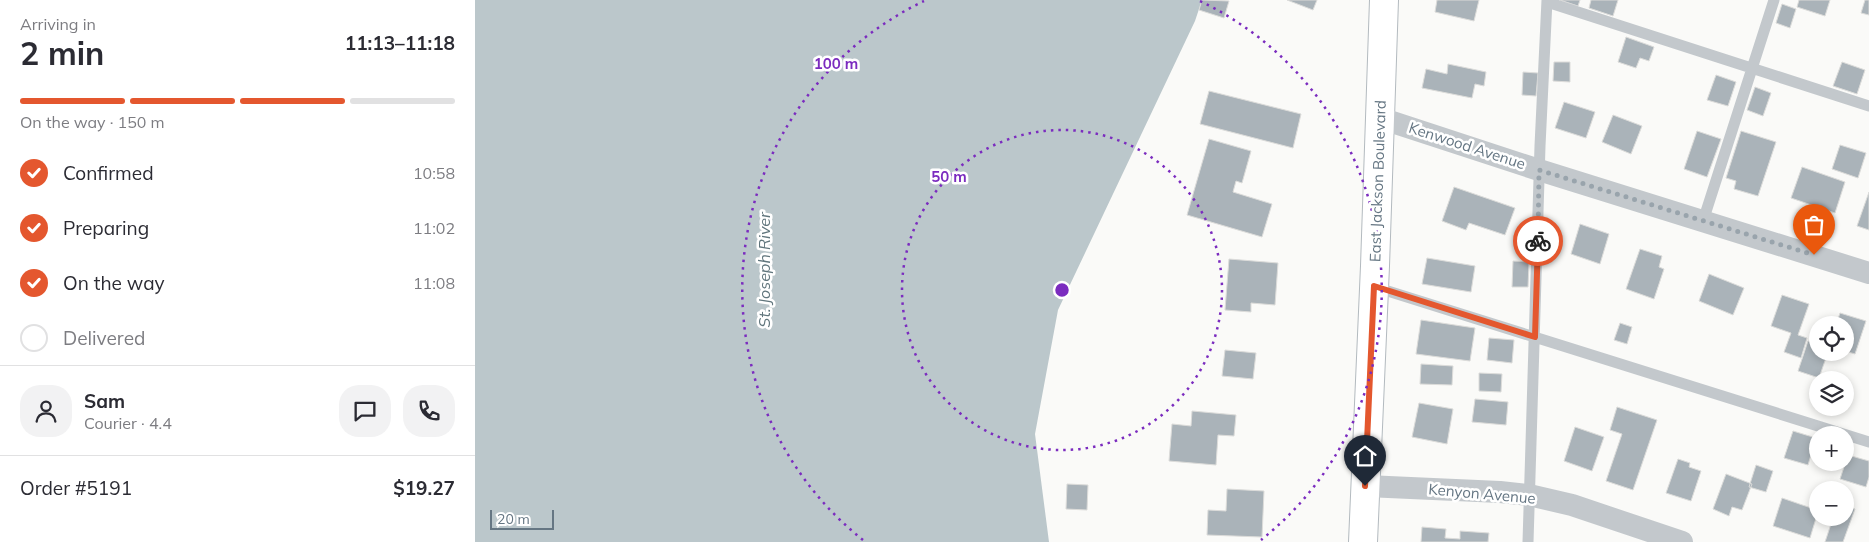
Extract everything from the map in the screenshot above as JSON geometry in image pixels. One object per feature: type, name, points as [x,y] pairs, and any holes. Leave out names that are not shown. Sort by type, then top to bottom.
[{"type":"main road","name":"East Jackson Boulevard","points":[[1363,542],[1384,0]]},
{"type":"street","name":"Kenwood Avenue","points":[[1380,118],[1539,170],[1869,272]]},
{"type":"street","name":"Kenyon Avenue","points":[[1365,486],[1529,495],[1572,505],[1682,542]]},
{"type":"lane","points":[[1703,221],[1774,0]]},
{"type":"lane","points":[[1528,542],[1539,170],[1547,1],[1869,106]]},
{"type":"lane","points":[[1374,286],[1869,442]]},
{"type":"water","name":"St. Joseph River","points":[[475,0],[1202,0],[1195,21],[1058,310],[1035,434],[1049,542],[475,542]]},
{"type":"building","points":[[1202,0],[1229,1],[1224,18],[1199,10]]},
{"type":"building","points":[[1287,0],[1317,0],[1313,10]]},
{"type":"building","points":[[1437,0],[1479,0],[1474,21],[1435,12]]},
{"type":"building","points":[[1560,0],[1580,0],[1578,6]]},
{"type":"building","points":[[1591,0],[1618,0],[1613,16],[1589,8]]},
{"type":"building","points":[[1799,0],[1830,0],[1825,16],[1797,7]]},
{"type":"building","points":[[1865,0],[1869,0],[1869,15],[1861,13]]},
{"type":"building","points":[[1782,4],[1796,9],[1790,28],[1776,23]]},
{"type":"building","points":[[1626,37],[1654,47],[1649,61],[1640,58],[1636,68],[1618,62]]},
{"type":"building","points":[[1554,62],[1570,62],[1570,82],[1553,81]]},
{"type":"building","points":[[1842,62],[1865,70],[1857,94],[1833,86]]},
{"type":"building","points":[[1448,64],[1486,72],[1484,86],[1475,84],[1472,98],[1422,88],[1426,69],[1447,74]]},
{"type":"building","points":[[1523,72],[1538,73],[1536,96],[1522,95]]},
{"type":"building","points":[[1716,75],[1736,82],[1728,106],[1707,100]]},
{"type":"building","points":[[1755,87],[1771,93],[1763,116],[1747,110]]},
{"type":"building","points":[[1209,91],[1301,114],[1293,148],[1200,124]]},
{"type":"building","points":[[1564,102],[1595,112],[1586,138],[1555,128]]},
{"type":"building","points":[[1613,115],[1642,126],[1631,154],[1602,142]]},
{"type":"building","points":[[1697,131],[1721,139],[1707,177],[1684,169]]},
{"type":"building","points":[[1741,131],[1776,142],[1758,196],[1734,189],[1736,181],[1726,178]]},
{"type":"building","points":[[1209,139],[1251,151],[1242,183],[1236,181],[1233,192],[1272,204],[1262,237],[1187,215]]},
{"type":"building","points":[[1840,145],[1866,153],[1858,178],[1832,169]]},
{"type":"building","points":[[1802,167],[1845,182],[1835,213],[1791,198]]},
{"type":"building","points":[[1454,187],[1515,208],[1505,235],[1469,223],[1466,230],[1442,221]]},
{"type":"building","points":[[1869,192],[1869,230],[1857,226]]},
{"type":"building","points":[[1580,224],[1609,234],[1600,264],[1571,254]]},
{"type":"building","points":[[1640,249],[1662,256],[1659,267],[1664,269],[1654,299],[1626,289]]},
{"type":"building","points":[[1427,258],[1475,266],[1471,292],[1422,284]]},
{"type":"building","points":[[1229,259],[1278,263],[1275,305],[1251,303],[1251,312],[1225,310]]},
{"type":"building","points":[[1513,261],[1529,262],[1528,287],[1512,287]]},
{"type":"building","points":[[1709,274],[1744,288],[1733,315],[1699,301]]},
{"type":"building","points":[[1782,295],[1809,304],[1798,335],[1807,338],[1801,358],[1784,352],[1791,333],[1771,326]]},
{"type":"building","points":[[1840,313],[1850,316],[1839,316]]},
{"type":"building","points":[[1854,317],[1866,321],[1854,354]]},
{"type":"building","points":[[1421,320],[1475,328],[1470,361],[1416,354]]},
{"type":"building","points":[[1620,323],[1632,327],[1627,344],[1614,340]]},
{"type":"building","points":[[1489,338],[1514,340],[1512,363],[1487,360]]},
{"type":"building","points":[[1809,341],[1809,361],[1825,361],[1821,371],[1809,371],[1809,375],[1798,371]]},
{"type":"building","points":[[1225,350],[1256,353],[1253,379],[1222,376]]},
{"type":"building","points":[[1421,364],[1453,366],[1452,385],[1420,384]]},
{"type":"building","points":[[1479,373],[1502,374],[1501,392],[1479,391]]},
{"type":"building","points":[[1475,399],[1508,402],[1506,425],[1472,422]]},
{"type":"building","points":[[1419,403],[1453,409],[1447,444],[1412,437]]},
{"type":"building","points":[[1617,407],[1657,420],[1633,490],[1606,481],[1622,434],[1610,430]]},
{"type":"building","points":[[1192,411],[1236,415],[1234,436],[1218,435],[1216,465],[1169,461],[1172,424],[1191,426]]},
{"type":"building","points":[[1575,427],[1604,437],[1592,471],[1564,461]]},
{"type":"building","points":[[1793,431],[1809,436],[1808,465],[1784,458]]},
{"type":"building","points":[[1854,457],[1869,461],[1869,477],[1866,487],[1854,483],[1854,481],[1840,479],[1843,471],[1854,471]]},
{"type":"building","points":[[1678,459],[1690,463],[1689,467],[1701,471],[1691,501],[1666,493]]},
{"type":"building","points":[[1756,465],[1773,471],[1766,492],[1749,487]]},
{"type":"building","points":[[1726,474],[1752,484],[1742,510],[1732,507],[1729,516],[1713,509]]},
{"type":"building","points":[[1067,484],[1088,485],[1087,510],[1066,509]]},
{"type":"building","points":[[1227,489],[1264,491],[1262,537],[1207,535],[1208,510],[1226,511]]},
{"type":"building","points":[[1782,498],[1809,507],[1809,526],[1814,526],[1810,538],[1773,526]]},
{"type":"building","points":[[1830,526],[1849,526],[1843,542],[1825,542]]},
{"type":"building","points":[[1422,527],[1446,529],[1445,538],[1460,539],[1460,531],[1489,533],[1488,542],[1421,542]]},
{"type":"way so far","points":[[1538,241],[1539,170],[1814,255]]},
{"type":"route","points":[[1365,486],[1374,286],[1535,337],[1538,241]]}]
